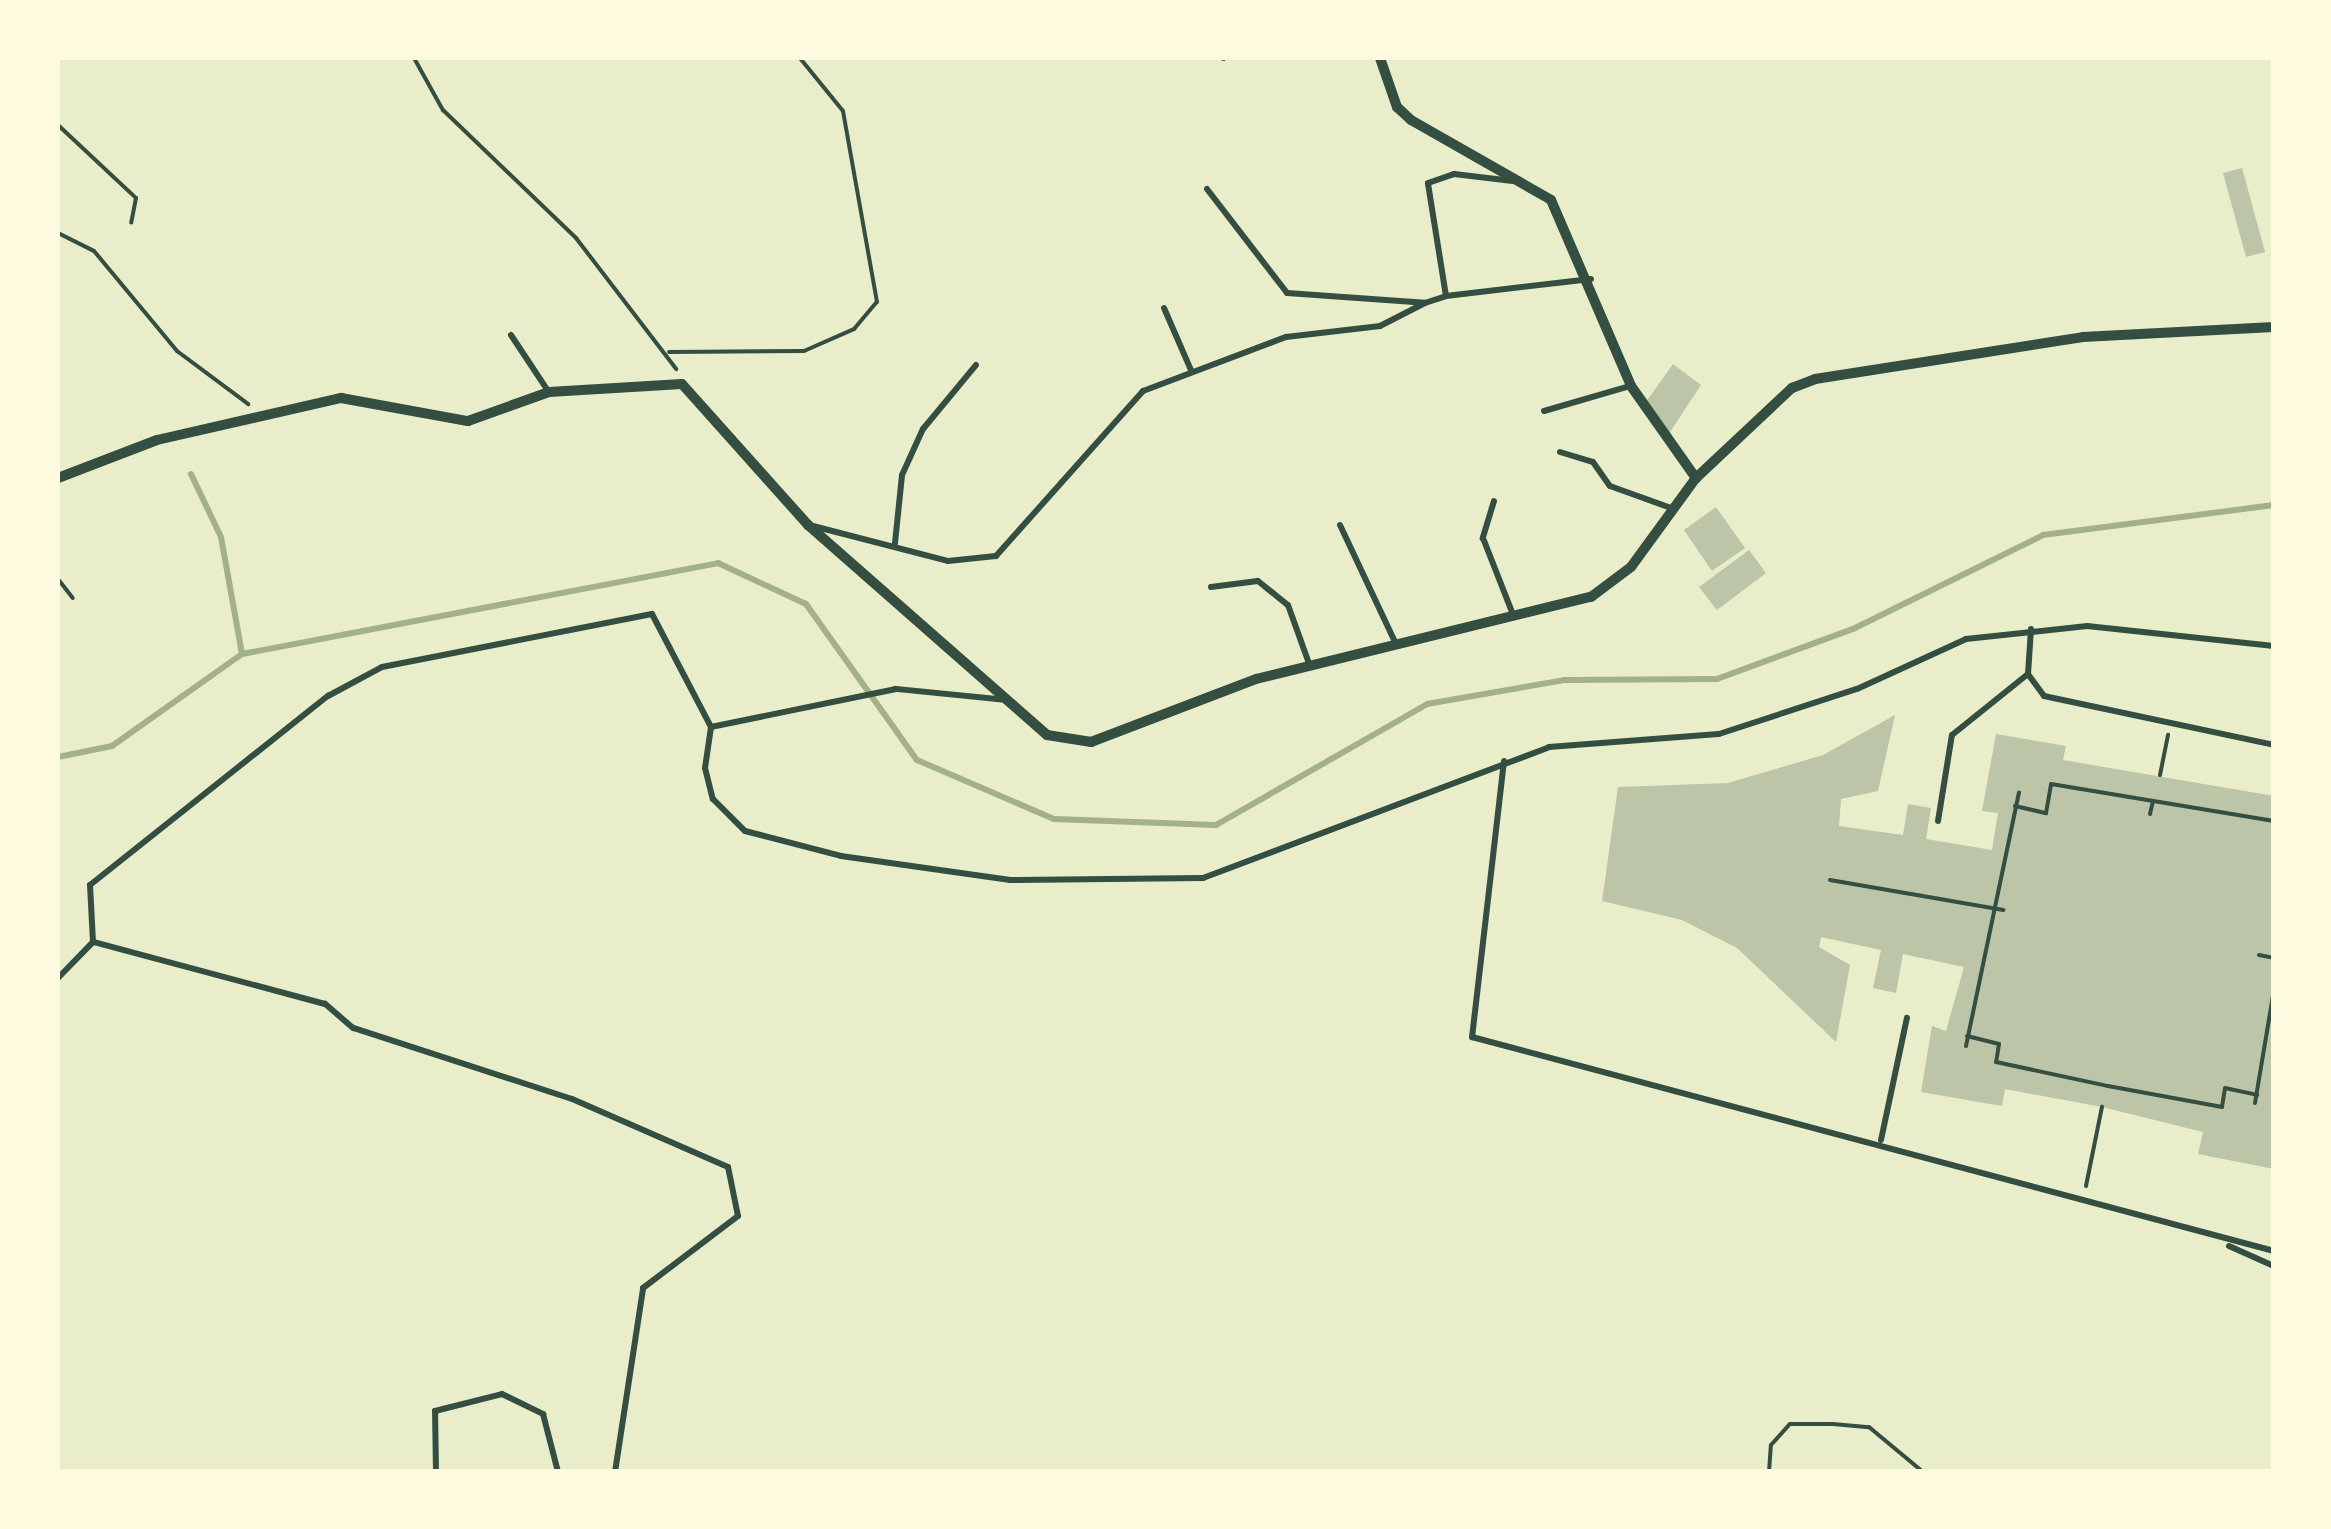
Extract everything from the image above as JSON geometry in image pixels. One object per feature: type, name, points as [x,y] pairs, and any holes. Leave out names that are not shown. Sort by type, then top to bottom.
[{"type":"street","points":[[1380,58],[1397,107],[1412,120],[1551,200],[1591,278],[1631,386],[1696,478]]},
{"type":"street","points":[[58,478],[157,440],[268,418],[341,398],[468,421],[549,392],[682,384],[808,525],[1047,735],[1091,742],[1310,666],[1514,617],[1614,582],[1676,509],[1696,478],[1792,388],[1815,379],[2083,337],[2274,326]]},
{"type":"lane","points":[[1446,296],[1428,183],[1454,174],[1519,181]]},
{"type":"lane","points":[[1207,189],[1286,293],[1425,303]]},
{"type":"lane","points":[[808,525],[895,543],[948,562],[996,556],[1121,408],[1191,370],[1303,333],[1380,326],[1446,296],[1591,278]]},
{"type":"lane","points":[[1164,308],[1191,370]]},
{"type":"lane","points":[[511,336],[549,392]]},
{"type":"lane","points":[[895,543],[902,474],[923,430],[976,365]]},
{"type":"lane","points":[[1544,411],[1631,386]]},
{"type":"lane","points":[[1560,452],[1593,462],[1610,486],[1676,509]]},
{"type":"lane","points":[[1494,502],[1483,538],[1514,617]]},
{"type":"lane","points":[[1340,525],[1396,644]]},
{"type":"lane","points":[[1211,587],[1258,581],[1294,617],[1310,666]]},
{"type":"lane","points":[[58,978],[92,942],[90,885],[328,696],[382,667],[652,614],[711,727],[705,768],[713,800],[745,830],[841,856],[1010,880],[1203,878],[1504,761],[1596,738],[1719,734],[1856,689],[1966,639],[2031,629],[2274,646]]},
{"type":"lane","points":[[2031,629],[2028,674],[2044,696],[2170,726],[2274,745]]},
{"type":"lane","points":[[1938,822],[1952,736],[2028,674]]},
{"type":"lane","points":[[711,727],[896,689],[1009,700]]},
{"type":"lane","points":[[1504,761],[1472,1037],[1880,1140],[2218,1241],[2274,1250]]},
{"type":"lane","points":[[92,942],[325,1004],[353,1028],[572,1099],[728,1167],[738,1216],[643,1288],[615,1472]]},
{"type":"lane","points":[[1880,1140],[1907,1018]]},
{"type":"lane","points":[[2218,1241],[2274,1266]]},
{"type":"lane","points":[[436,1472],[434,1411],[502,1394],[543,1414],[558,1472]]},
{"type":"path","points":[[414,58],[443,110],[576,238],[669,352],[682,384]]},
{"type":"path","points":[[669,352],[804,351],[854,329],[876,302],[843,110],[800,58]]},
{"type":"path","points":[[58,125],[136,198],[131,223]]},
{"type":"path","points":[[58,233],[94,251],[177,351],[268,418]]},
{"type":"path","points":[[58,579],[72,598]]},
{"type":"path","points":[[2160,775],[2170,726]]},
{"type":"path","points":[[2015,806],[2046,813],[2051,784],[2274,821]]},
{"type":"path","points":[[1966,1046],[2019,792]]},
{"type":"path","points":[[2150,814],[2153,801]]},
{"type":"path","points":[[1830,880],[2004,910]]},
{"type":"path","points":[[2259,956],[2274,958]]},
{"type":"path","points":[[2255,1103],[2274,990]]},
{"type":"path","points":[[1966,1036],[1999,1044],[1996,1062],[2108,1086],[2222,1107],[2225,1088],[2257,1095]]},
{"type":"path","points":[[2108,1086],[2110,1077]]},
{"type":"path","points":[[2083,1201],[2102,1108]]},
{"type":"path","points":[[1769,1472],[1771,1445],[1790,1424],[1833,1424],[1869,1427],[1923,1472]]},
{"type":"building","points":[[2242,168],[2265,252],[2246,257],[2223,173]]},
{"type":"building","points":[[1673,364],[1701,385],[1668,435],[1646,402]]},
{"type":"building","points":[[1716,507],[1745,548],[1712,571],[1684,530]]},
{"type":"building","points":[[1749,550],[1766,573],[1717,610],[1699,587]]},
{"type":"building","points":[[1895,715],[1878,791],[1841,799],[1839,826],[1903,835],[1908,804],[1931,808],[1926,839],[1992,850],[1998,813],[1982,811],[1996,734],[2066,746],[2063,760],[2274,796],[2274,1169],[2198,1154],[2203,1132],[2102,1107],[2005,1089],[2002,1106],[1921,1092],[1932,1026],[1946,1031],[1964,967],[1903,954],[1896,993],[1873,988],[1881,950],[1821,937],[1819,947],[1850,965],[1836,1042],[1737,948],[1682,920],[1602,901],[1618,787],[1728,783],[1823,755]]},
{"type":"waterway","points":[[191,474],[221,537],[242,654]]},
{"type":"waterway","points":[[58,757],[112,746],[242,654],[718,563],[806,604],[917,760],[1054,819],[1216,825],[1427,704],[1564,680],[1717,679],[1853,629],[2043,535],[2274,505]]}]
